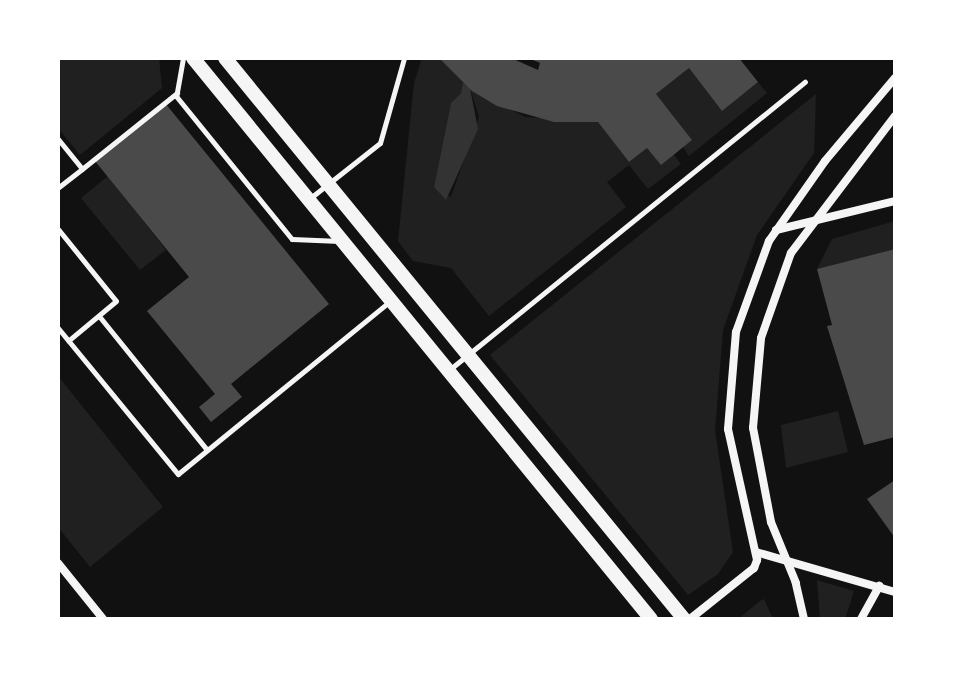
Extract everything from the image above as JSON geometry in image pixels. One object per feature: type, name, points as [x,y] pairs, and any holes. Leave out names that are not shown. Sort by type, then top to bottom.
[{"type":"main road","points":[[193,58],[651,619]]},
{"type":"main road","points":[[225,58],[622,544],[687,619]]},
{"type":"main road","points":[[603,560],[622,544]]},
{"type":"street","points":[[687,619],[754,568],[756,552],[728,429],[736,332],[776,230],[825,161],[895,78]]},
{"type":"street","points":[[804,619],[765,491],[753,428],[761,338],[791,253],[895,116]]},
{"type":"street","points":[[776,230],[895,201]]},
{"type":"street","points":[[756,552],[895,592]]},
{"type":"street","points":[[58,563],[103,619]]},
{"type":"street","points":[[861,619],[879,586]]},
{"type":"lane","points":[[58,188],[177,93],[183,58]]},
{"type":"lane","points":[[308,199],[380,143],[404,58]]},
{"type":"lane","points":[[448,371],[805,82]]},
{"type":"lane","points":[[177,93],[292,239],[342,241]]},
{"type":"lane","points":[[58,139],[82,169]]},
{"type":"lane","points":[[58,229],[116,301],[68,341]]},
{"type":"lane","points":[[58,328],[178,474],[391,300]]},
{"type":"lane","points":[[99,316],[207,450]]},
{"type":"shaded area","points":[[58,58],[159,58],[162,88],[80,155],[58,128]]},
{"type":"shaded area","points":[[422,58],[439,58],[463,82],[461,93],[451,103],[434,187],[451,197],[479,117],[470,88],[525,117],[598,122],[629,162],[647,148],[674,155],[681,164],[648,189],[629,165],[607,182],[626,207],[489,316],[451,268],[413,261],[398,241],[414,83]]},
{"type":"shaded area","points":[[689,68],[722,110],[758,82],[767,93],[689,156],[683,147],[692,140],[656,94]]},
{"type":"shaded area","points":[[463,82],[470,88],[478,129],[446,200],[434,187],[451,103],[461,93]]},
{"type":"shaded area","points":[[816,94],[814,153],[757,235],[723,330],[715,430],[733,552],[718,574],[688,595],[490,355]]},
{"type":"shaded area","points":[[108,176],[166,250],[140,270],[81,198]]},
{"type":"shaded area","points":[[895,221],[895,249],[817,269],[832,239]]},
{"type":"shaded area","points":[[58,376],[163,507],[90,567],[58,527]]},
{"type":"shaded area","points":[[838,411],[848,452],[786,468],[781,425]]},
{"type":"shaded area","points":[[817,580],[854,591],[845,619],[820,619]]},
{"type":"shaded area","points":[[764,599],[773,619],[738,619],[760,601]]},
{"type":"building","points":[[439,58],[511,58],[538,70],[540,63],[528,58],[739,58],[758,82],[722,111],[689,68],[656,94],[692,140],[661,165],[647,148],[629,162],[598,122],[554,122],[497,106],[472,91]]},
{"type":"building","points":[[165,103],[329,304],[231,384],[242,397],[211,422],[199,407],[215,394],[147,311],[189,277],[95,161]]},
{"type":"building","points":[[895,249],[895,437],[864,445],[827,326],[832,325],[817,269]]},
{"type":"building","points":[[895,480],[895,538],[867,499]]}]
